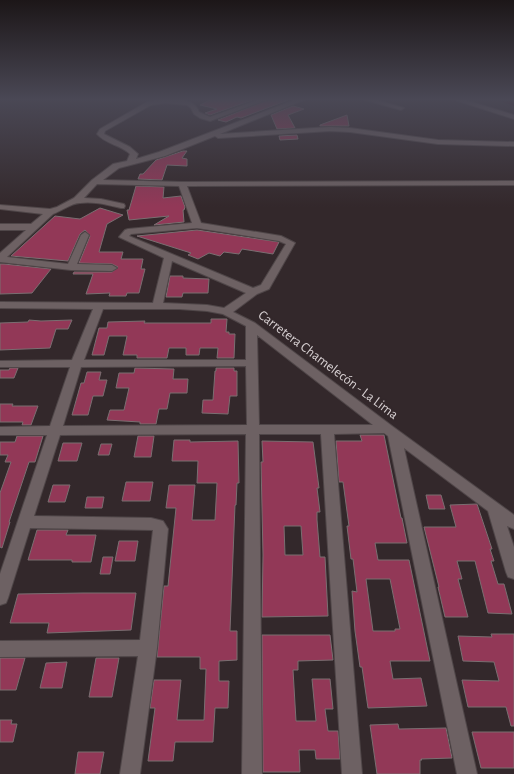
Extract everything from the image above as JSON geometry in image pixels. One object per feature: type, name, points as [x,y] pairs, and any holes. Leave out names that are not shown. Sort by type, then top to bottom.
[{"type":"street","points":[[101,135],[128,148],[134,154],[130,161]]},
{"type":"street","points":[[0,207],[50,212],[60,209],[77,200],[95,182],[116,166],[130,161],[153,157],[209,135]]},
{"type":"street","points":[[201,138],[224,135]]},
{"type":"street","points":[[388,135],[438,142],[514,144]]},
{"type":"street","points":[[95,182],[182,184],[514,183]]},
{"type":"street","points":[[182,184],[197,224]]},
{"type":"street","points":[[77,200],[101,201],[121,206]]},
{"type":"street","points":[[0,258],[50,212]]},
{"type":"street","points":[[226,312],[253,292],[265,287],[291,243],[281,239],[197,224],[128,232],[123,237],[253,292]]},
{"type":"street","points":[[0,227],[33,227]]},
{"type":"street","points":[[71,267],[85,235]]},
{"type":"street","points":[[157,306],[169,256]]},
{"type":"street","points":[[0,258],[71,267],[112,268]]},
{"type":"street","name":"Carretera Chamelecón - La Lima","points":[[0,306],[157,306],[207,308],[226,312],[251,325],[514,523]]},
{"type":"street","points":[[0,598],[76,363],[99,306]]},
{"type":"street","points":[[251,325],[253,430],[252,774]]},
{"type":"street","points":[[0,364],[252,363]]},
{"type":"street","points":[[327,429],[352,774]]},
{"type":"street","points":[[0,431],[327,429],[390,431],[467,774]]},
{"type":"street","points":[[494,508],[514,572]]},
{"type":"street","points":[[25,522],[158,525],[161,529],[148,648],[130,774]]},
{"type":"street","points":[[0,649],[148,648]]},
{"type":"building","points":[[297,135],[298,139],[280,140],[279,136]]},
{"type":"building","points":[[187,151],[182,158],[187,159],[187,166],[167,165],[162,180],[138,179],[140,174],[143,174],[156,160]]},
{"type":"building","points":[[136,186],[164,187],[163,198],[181,196],[185,207],[183,210],[184,222],[154,225],[169,216],[129,220],[127,210],[129,210]]},
{"type":"building","points":[[100,208],[123,215],[107,224],[99,252],[123,252],[121,259],[143,259],[141,269],[145,269],[139,293],[127,293],[126,296],[109,296],[110,293],[86,294],[93,274],[73,274],[74,272],[112,272],[118,267],[112,264],[79,263],[90,236],[85,230],[80,234],[68,261],[11,256],[55,216],[80,219]]},
{"type":"building","points":[[197,230],[279,242],[273,254],[242,249],[239,254],[224,252],[220,256],[209,253],[198,259],[188,255],[191,253],[137,236]]},
{"type":"building","points":[[0,264],[51,269],[32,293],[0,294]]},
{"type":"building","points":[[170,276],[209,279],[208,293],[183,293],[182,297],[166,297]]},
{"type":"building","points":[[211,319],[227,319],[226,332],[229,332],[229,334],[235,334],[234,358],[217,358],[218,348],[200,348],[199,355],[186,355],[186,348],[169,348],[167,358],[137,358],[137,355],[123,355],[127,336],[109,336],[104,355],[92,355],[99,328],[107,328],[108,322],[145,321],[144,323],[211,323]]},
{"type":"building","points":[[29,320],[72,320],[68,329],[56,329],[50,348],[0,350],[0,323],[28,322]]},
{"type":"building","points":[[10,368],[18,368],[14,378],[0,378],[0,370],[9,370]]},
{"type":"building","points":[[135,368],[174,369],[173,379],[188,379],[187,393],[170,393],[167,409],[159,409],[156,424],[140,424],[140,422],[107,420],[110,410],[124,410],[129,388],[116,388],[119,373],[134,373]]},
{"type":"building","points":[[216,368],[234,368],[234,371],[237,371],[237,396],[230,396],[228,414],[202,413],[203,400],[213,400]]},
{"type":"building","points":[[87,372],[101,372],[99,380],[107,380],[103,396],[93,396],[88,415],[72,415],[81,383],[84,383]]},
{"type":"building","points":[[0,404],[13,404],[12,406],[38,406],[31,425],[22,425],[23,422],[0,422]]},
{"type":"building","points":[[360,435],[384,435],[407,543],[375,543],[378,560],[409,560],[430,661],[390,661],[393,679],[421,678],[427,706],[368,708],[355,631],[352,591],[357,592],[353,559],[351,559],[347,526],[349,526],[343,482],[339,482],[336,441],[362,441]],"holes":[[[366,579],[390,579],[400,629],[395,629],[395,631],[373,631]]]},
{"type":"building","points":[[17,436],[43,436],[35,462],[29,462],[2,548],[0,547],[0,493],[11,462],[5,462],[8,455],[0,455],[0,442],[15,442]]},
{"type":"building","points":[[138,436],[154,436],[151,457],[134,457]]},
{"type":"building","points":[[174,440],[190,440],[190,442],[238,441],[239,483],[237,483],[235,505],[230,631],[237,631],[237,660],[219,661],[219,681],[229,681],[228,708],[215,708],[213,742],[175,742],[173,761],[148,761],[155,708],[150,708],[154,680],[181,680],[177,720],[204,720],[206,669],[200,669],[200,657],[157,657],[164,586],[168,586],[176,508],[166,508],[169,485],[195,485],[192,520],[215,520],[217,483],[197,483],[198,461],[172,461]]},
{"type":"building","points":[[262,441],[313,442],[319,488],[317,488],[320,512],[317,512],[317,520],[320,557],[325,557],[328,616],[262,617],[263,555],[261,462],[263,462]],"holes":[[[284,526],[301,526],[303,555],[285,555]]]},
{"type":"building","points":[[63,443],[82,443],[77,461],[58,461]]},
{"type":"building","points":[[101,444],[112,444],[109,455],[98,455]]},
{"type":"building","points":[[126,482],[153,482],[150,501],[122,501]]},
{"type":"building","points":[[53,485],[70,485],[65,502],[48,502]]},
{"type":"building","points":[[426,495],[441,495],[445,509],[429,509]]},
{"type":"building","points":[[87,497],[104,497],[102,508],[85,508]]},
{"type":"building","points":[[477,504],[492,549],[490,549],[494,561],[491,561],[498,584],[504,584],[512,614],[488,613],[475,561],[457,561],[462,579],[458,579],[468,617],[445,617],[424,527],[456,527],[450,505]]},
{"type":"building","points":[[37,530],[68,530],[66,535],[96,535],[91,562],[72,562],[72,560],[28,560]]},
{"type":"building","points":[[119,541],[138,541],[135,561],[115,561]]},
{"type":"building","points":[[103,557],[113,557],[110,574],[100,574]]},
{"type":"building","points":[[136,593],[131,630],[47,633],[49,623],[10,623],[18,594]]},
{"type":"building","points":[[491,634],[514,634],[514,726],[511,726],[506,707],[468,707],[462,680],[499,681],[494,662],[463,661],[458,636],[492,637]]},
{"type":"building","points":[[262,635],[330,635],[333,660],[298,661],[298,670],[293,670],[296,721],[316,721],[312,679],[330,679],[333,709],[325,709],[328,731],[338,731],[340,759],[316,759],[315,750],[299,750],[300,772],[263,772]]},
{"type":"building","points":[[0,658],[25,658],[16,690],[0,690]]},
{"type":"building","points":[[96,658],[119,658],[112,697],[89,697]]},
{"type":"building","points":[[67,662],[62,688],[40,688],[46,663]]},
{"type":"building","points":[[0,720],[12,720],[11,724],[17,724],[13,742],[0,742]]},
{"type":"building","points":[[398,724],[399,729],[446,728],[452,758],[421,759],[420,774],[377,774],[370,725]]},
{"type":"building","points":[[472,732],[514,732],[514,768],[481,768]]},
{"type":"building","points":[[78,752],[104,752],[100,774],[75,774]]}]
